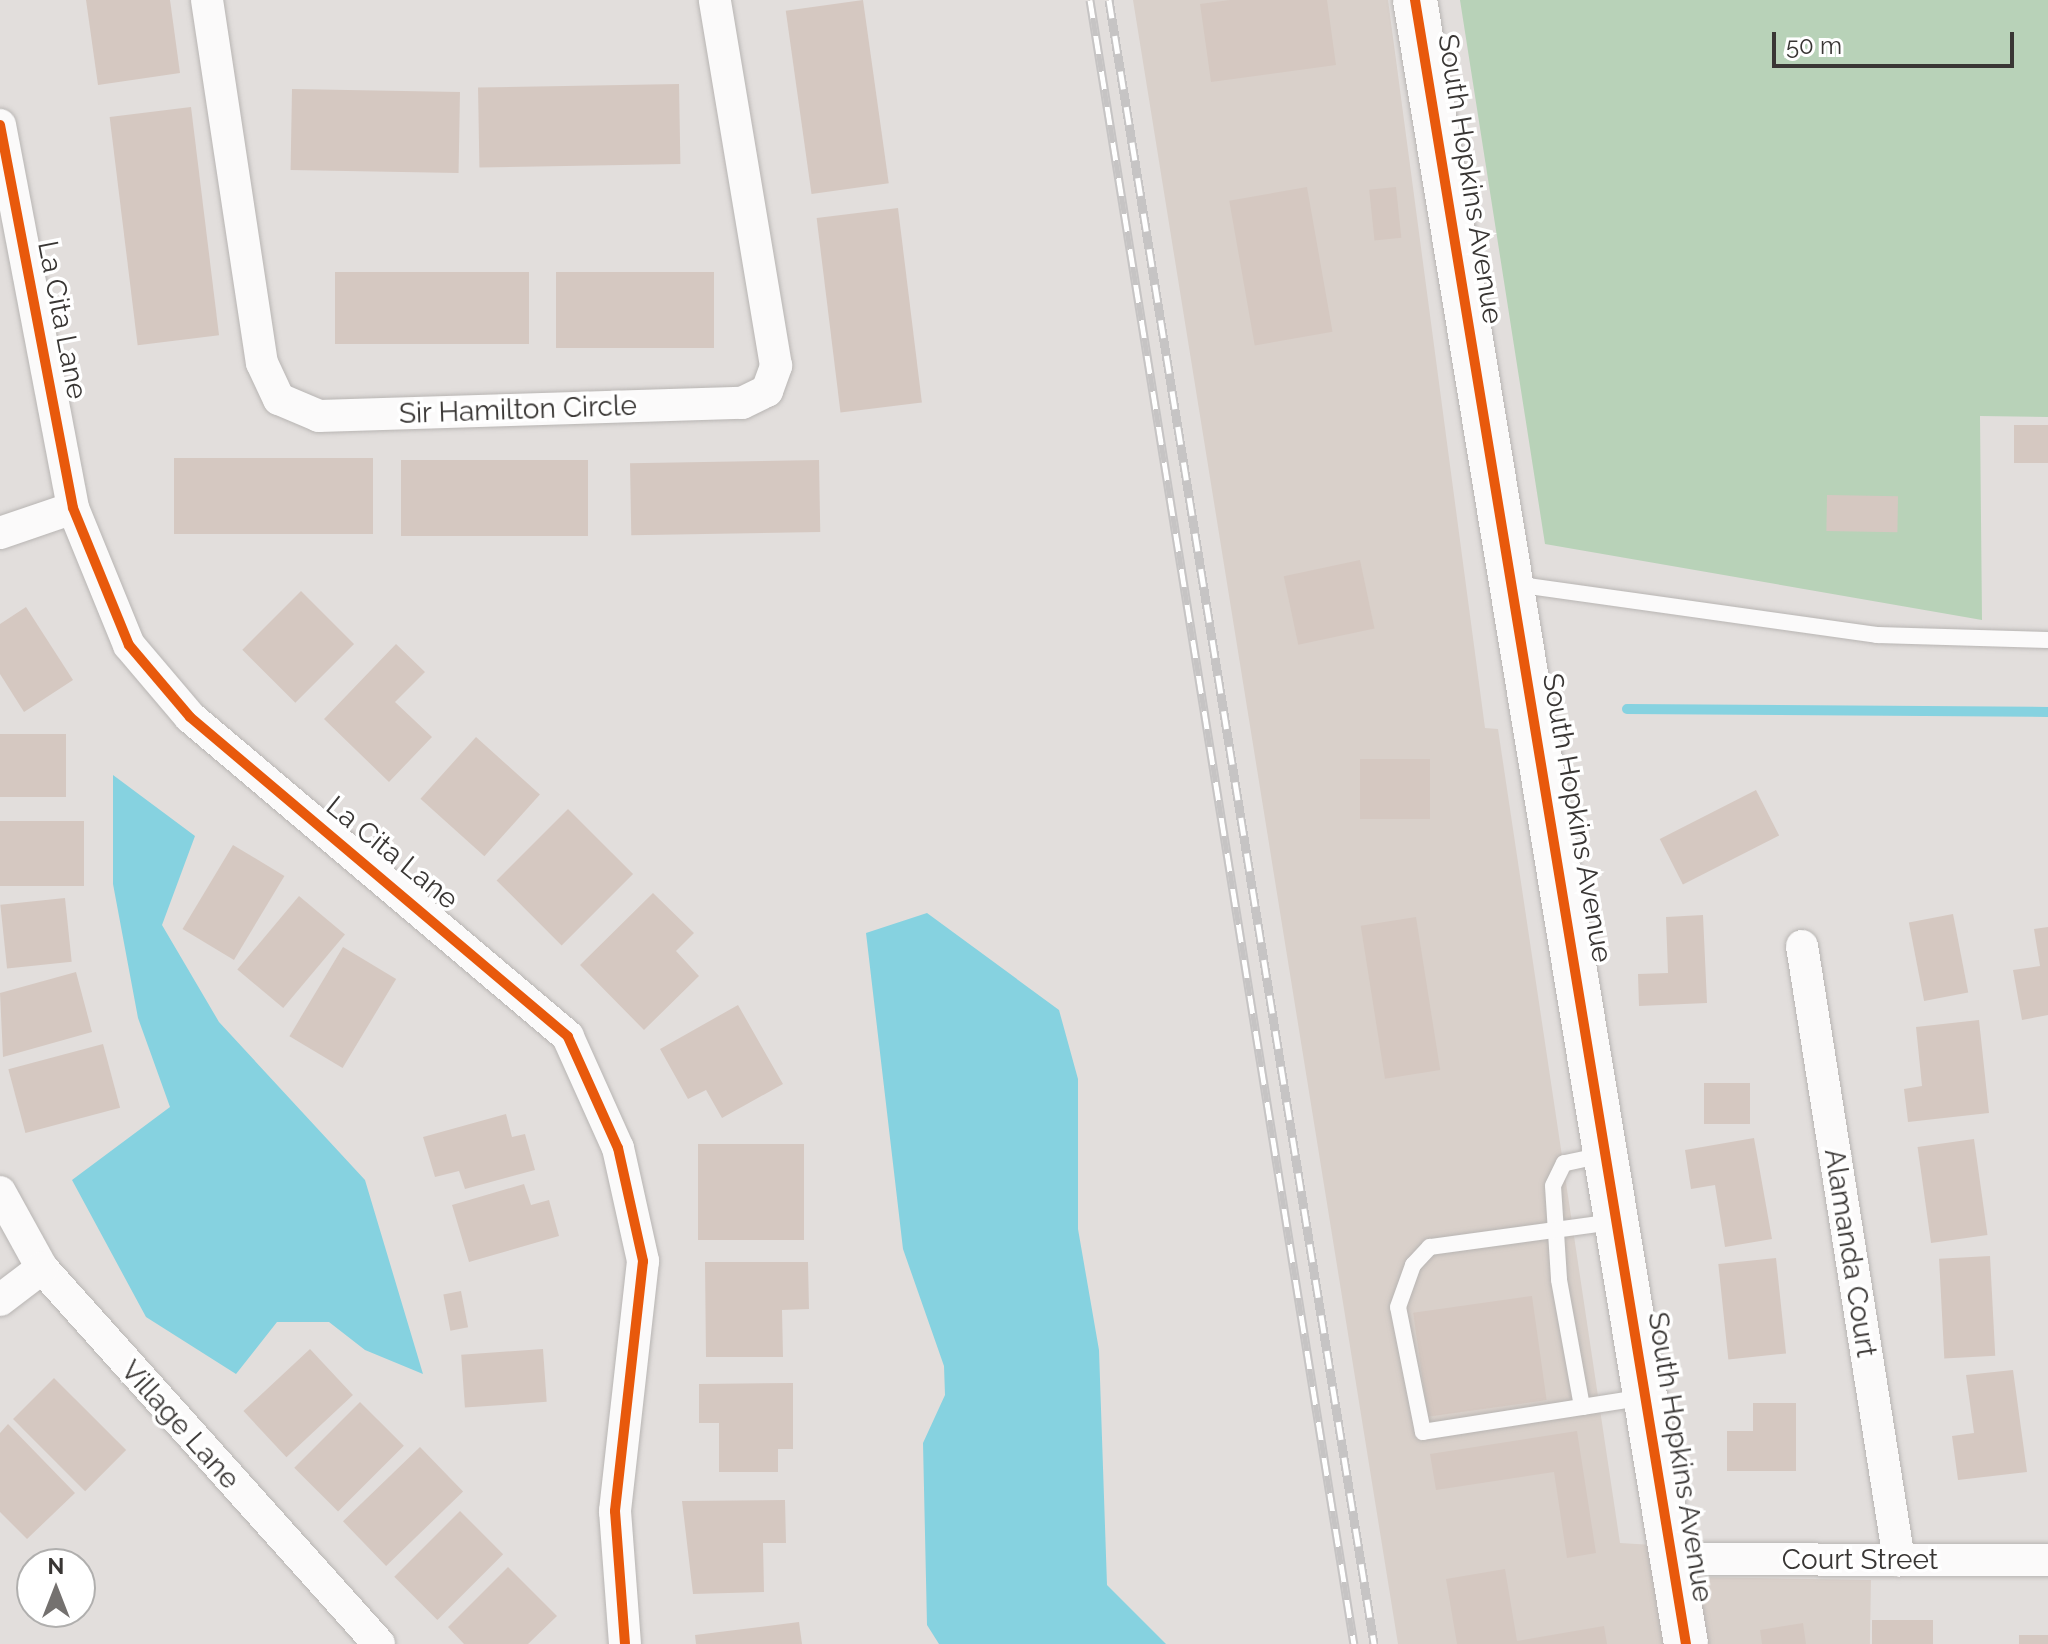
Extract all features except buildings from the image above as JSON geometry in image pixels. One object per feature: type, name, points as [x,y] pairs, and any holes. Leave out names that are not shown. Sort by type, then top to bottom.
[{"type":"street","name":"Sir Hamilton Circle","points":[[207,0],[262,363],[279,399],[319,416],[742,403],[767,391],[776,366],[715,0]]},
{"type":"street","name":"South Hopkins Avenue","points":[[1415,0],[1686,1644]]},
{"type":"street","name":"La Cita Lane","points":[[0,125],[73,508],[129,645],[190,717],[568,1037],[618,1148],[643,1261],[615,1511],[625,1644]]},
{"type":"street","points":[[0,533],[73,508]]},
{"type":"street","name":"Alamanda Court","points":[[1802,946],[1899,1560]]},
{"type":"street","name":"Village Lane","points":[[0,1192],[42,1268],[379,1644]]},
{"type":"street","points":[[0,1300],[42,1268]]},
{"type":"street","name":"Court Street","points":[[1672,1559],[2048,1560]]},
{"type":"lane","points":[[1512,584],[1877,635],[2048,640]]},
{"type":"lane","points":[[1582,1407],[1551,1229],[1549,1201],[1564,1163],[1607,1154]]},
{"type":"lane","points":[[1618,1221],[1430,1247],[1413,1265],[1398,1307],[1423,1432],[1646,1396]]},
{"type":"shaded area","points":[[1133,0],[1388,0],[1485,728],[1498,729],[1620,1543],[1653,1545],[1669,1644],[1398,1644]]},
{"type":"shaded area","points":[[1692,1577],[1871,1580],[1870,1644],[1691,1644]]},
{"type":"green space","points":[[1460,0],[2048,0],[2048,417],[1980,416],[1982,620],[1545,544]]},
{"type":"water","points":[[113,775],[195,836],[162,925],[219,1022],[365,1180],[423,1374],[365,1350],[329,1322],[277,1322],[236,1374],[146,1317],[72,1180],[170,1107],[138,1018],[113,884]]},
{"type":"water","points":[[927,913],[1059,1010],[1078,1079],[1078,1229],[1099,1350],[1107,1585],[1166,1644],[939,1644],[927,1625],[923,1443],[945,1395],[944,1366],[903,1249],[866,933]]},
{"type":"waterway","points":[[1627,709],[2048,712]]},
{"type":"railway","points":[[1090,0],[1354,1644]]},
{"type":"railway","points":[[1109,0],[1374,1644]]},
{"type":"cycle path","points":[[1415,0],[1686,1644]]},
{"type":"cycle path","points":[[0,125],[73,508],[129,645],[190,717],[568,1037],[618,1148],[643,1261],[615,1511],[625,1644]]}]
